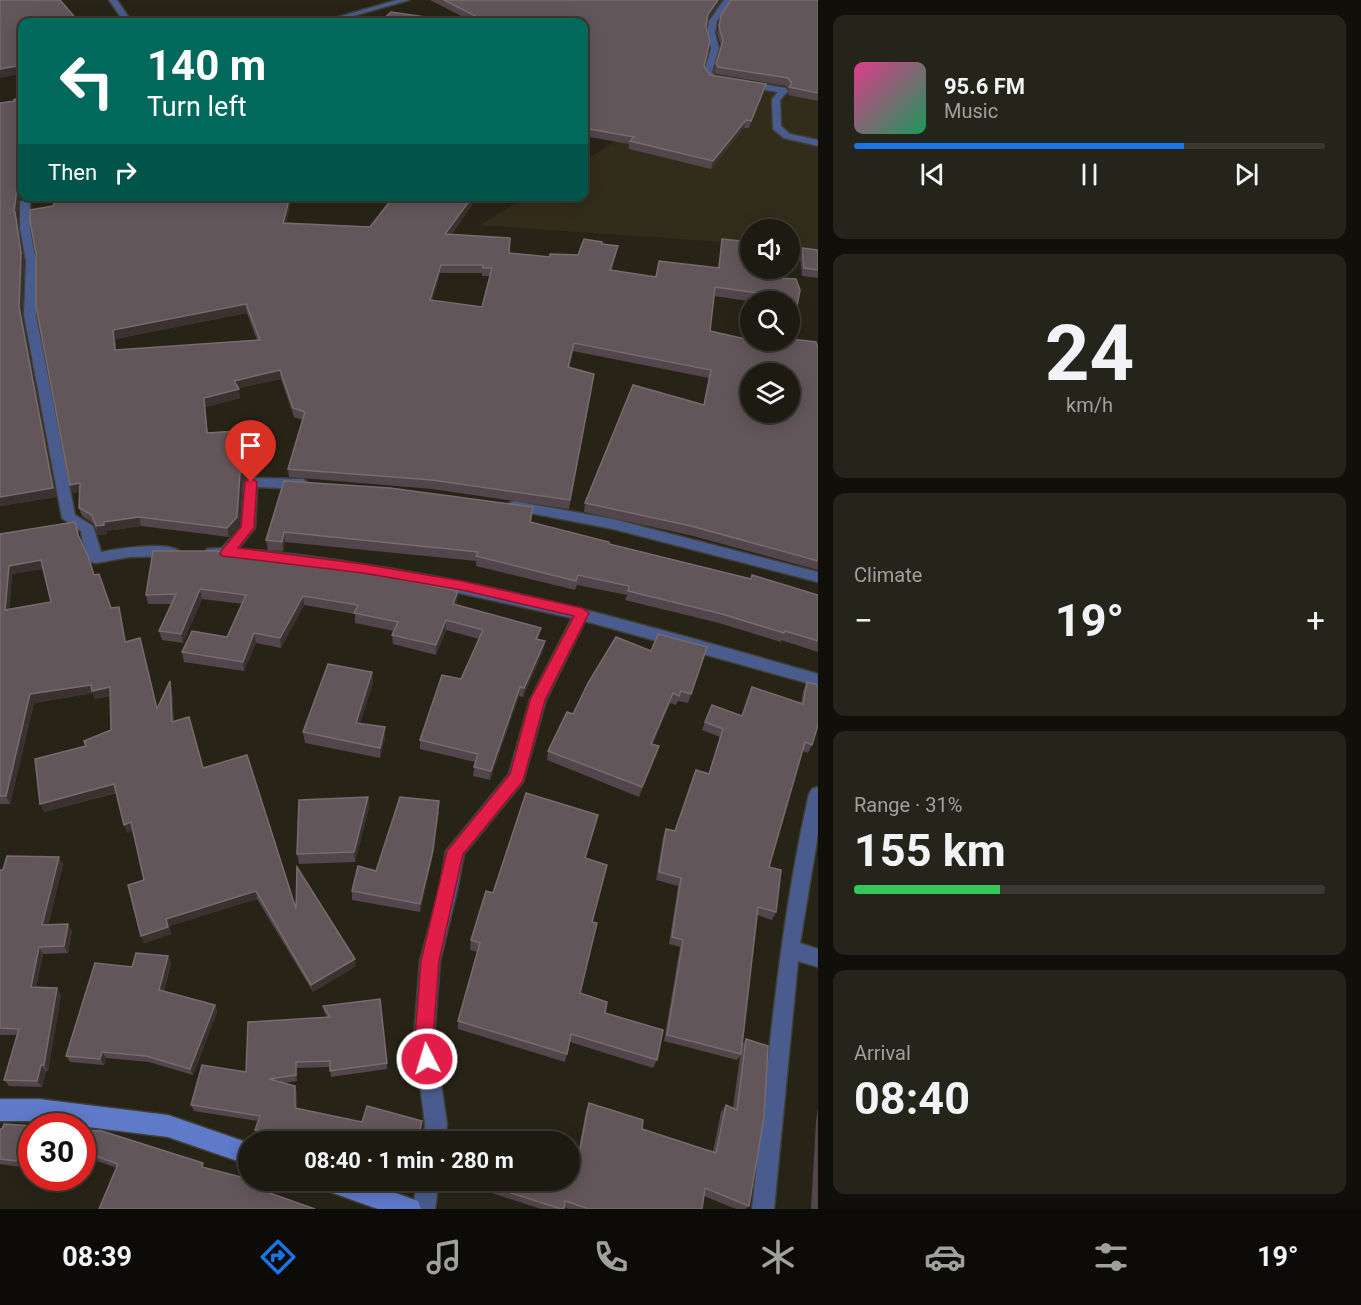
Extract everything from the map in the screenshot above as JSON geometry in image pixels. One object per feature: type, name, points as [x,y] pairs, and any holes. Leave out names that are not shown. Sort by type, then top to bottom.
[{"type":"street","points":[[113,0],[125,18]]},
{"type":"street","points":[[340,18],[405,0]]},
{"type":"street","points":[[728,0],[713,21],[711,33],[715,48],[708,72],[712,78],[783,90],[776,99],[776,127],[787,136],[818,143]]},
{"type":"street","points":[[25,202],[25,229],[31,261],[30,315],[69,518],[88,529],[96,558],[130,552],[243,553],[363,568],[462,585],[582,613],[818,680]]},
{"type":"street","points":[[226,553],[248,528],[251,482],[314,485]]},
{"type":"street","points":[[499,503],[613,524],[818,577]]},
{"type":"street","points":[[435,1131],[424,1037],[430,961],[455,851],[517,777],[538,700],[582,613]]},
{"type":"street","points":[[763,1209],[789,949],[804,849],[818,794]]},
{"type":"street","points":[[789,949],[818,958]]},
{"type":"street","points":[[0,1110],[39,1110],[168,1126],[238,1150]]},
{"type":"street","points":[[358,1191],[410,1209]]},
{"type":"street","points":[[423,1209],[426,1191]]},
{"type":"shaded area","points":[[699,77],[818,100],[818,249],[800,248],[800,219],[740,219],[740,243],[480,225],[519,201],[588,201],[588,158]]},
{"type":"building","points":[[0,0],[60,0],[76,18],[18,18],[18,66],[0,69]]},
{"type":"building","points":[[444,0],[718,0],[708,14],[706,27],[710,41],[704,66],[710,75],[766,84],[751,121],[746,120],[713,161],[630,141],[634,137],[588,129],[588,18],[479,18]]},
{"type":"building","points":[[731,0],[818,0],[818,93],[789,87],[792,84],[788,78],[718,67],[716,64],[723,41],[719,26],[721,15]]},
{"type":"building","points":[[391,12],[432,18],[384,18]]},
{"type":"building","points":[[18,98],[18,179],[14,212],[21,253],[19,307],[53,488],[0,497],[0,103]]},
{"type":"building","points":[[56,201],[289,201],[283,223],[370,227],[390,201],[469,201],[445,234],[510,238],[509,253],[550,257],[550,254],[578,255],[584,239],[602,242],[602,244],[618,246],[610,270],[656,277],[659,261],[719,268],[722,239],[740,241],[740,279],[796,279],[800,291],[744,291],[715,287],[710,331],[740,338],[740,351],[800,351],[800,340],[816,342],[818,348],[818,561],[691,526],[585,503],[633,385],[704,405],[711,370],[574,343],[568,367],[594,374],[570,500],[432,480],[288,469],[305,412],[293,408],[280,370],[234,381],[239,389],[204,398],[207,433],[268,429],[255,467],[249,467],[240,473],[237,517],[227,528],[139,517],[104,522],[104,525],[96,526],[92,515],[79,508],[80,483],[70,485],[36,306],[36,253],[30,210],[53,206]],"holes":[[[441,265],[483,265],[483,268],[492,268],[482,307],[430,300]],[[246,304],[260,340],[115,350],[113,330]]]},
{"type":"building","points":[[802,248],[818,250],[818,270],[804,268]]},
{"type":"building","points":[[284,481],[390,488],[533,507],[530,522],[751,579],[752,575],[818,595],[818,641],[628,591],[629,586],[578,575],[576,581],[476,556],[478,552],[284,532],[282,542],[266,540]]},
{"type":"building","points":[[74,522],[76,524],[94,575],[99,574],[111,608],[119,607],[125,642],[140,638],[157,709],[170,681],[172,722],[189,717],[203,768],[247,755],[296,909],[297,867],[355,959],[311,985],[256,891],[166,919],[168,927],[141,936],[128,885],[144,880],[131,822],[124,825],[114,784],[40,804],[35,759],[86,746],[84,741],[111,730],[110,687],[92,691],[91,685],[30,694],[6,796],[0,796],[0,534]],"holes":[[[41,560],[51,602],[5,610],[9,566]]]},
{"type":"building","points":[[153,551],[214,551],[308,560],[458,591],[453,604],[541,628],[536,639],[545,641],[524,688],[520,687],[491,771],[474,767],[478,754],[420,740],[442,675],[461,679],[483,630],[446,620],[436,645],[392,635],[398,622],[354,613],[358,605],[303,596],[280,638],[254,633],[243,662],[182,652],[192,631],[227,637],[246,595],[200,589],[181,634],[159,631],[176,594],[146,595]]},
{"type":"building","points":[[658,634],[707,647],[691,694],[681,691],[679,696],[673,693],[651,744],[659,746],[642,787],[548,751],[567,712],[573,714],[588,683],[616,637],[651,651]]},
{"type":"building","points":[[328,664],[372,672],[356,723],[385,727],[380,748],[303,732]]},
{"type":"building","points":[[807,682],[818,685],[818,725],[812,745],[805,742],[769,867],[781,870],[776,912],[758,907],[741,1054],[667,1035],[683,940],[672,937],[681,878],[659,872],[666,829],[675,831],[696,770],[709,774],[723,729],[705,722],[712,705],[742,716],[752,687],[803,704]]},
{"type":"building","points":[[526,793],[598,815],[585,858],[607,865],[592,922],[597,923],[580,993],[607,1002],[605,1013],[663,1030],[657,1060],[571,1034],[567,1054],[458,1021],[480,943],[471,940],[486,891],[493,893]]},
{"type":"building","points":[[368,797],[354,852],[297,854],[299,800]]},
{"type":"building","points":[[400,797],[439,801],[433,850],[420,904],[352,891],[358,866],[376,871]]},
{"type":"building","points":[[7,856],[59,857],[42,925],[68,924],[64,946],[39,947],[31,987],[57,988],[44,1065],[41,1065],[37,1081],[4,1080],[19,1029],[0,1028],[0,870],[3,870]]},
{"type":"building","points":[[136,953],[168,956],[159,990],[215,1005],[190,1069],[146,1056],[102,1052],[100,1059],[66,1056],[95,963],[132,967]]},
{"type":"building","points":[[380,999],[387,1063],[330,1071],[330,1061],[296,1062],[296,1075],[269,1079],[295,1086],[295,1108],[362,1122],[367,1106],[422,1121],[420,1131],[259,1131],[255,1130],[260,1116],[191,1105],[202,1065],[246,1072],[248,1022],[330,1017],[323,1006]]},
{"type":"building","points":[[746,1039],[768,1046],[764,1117],[749,1206],[705,1188],[702,1209],[589,1209],[565,1201],[564,1209],[561,1209],[505,1191],[580,1191],[580,1149],[589,1103],[643,1120],[642,1129],[716,1153],[726,1105],[737,1110]]},
{"type":"building","points":[[4,1124],[18,1125],[16,1161],[0,1159],[0,1129]]},
{"type":"building","points":[[96,1131],[203,1163],[202,1167],[238,1176],[238,1191],[264,1191],[315,1209],[99,1209],[118,1164],[96,1156]]},
{"type":"route","points":[[251,482],[248,528],[226,553],[243,553],[363,568],[462,585],[582,613],[538,700],[517,777],[476,829],[455,851],[448,891],[430,961],[424,1037],[427,1059]]}]
